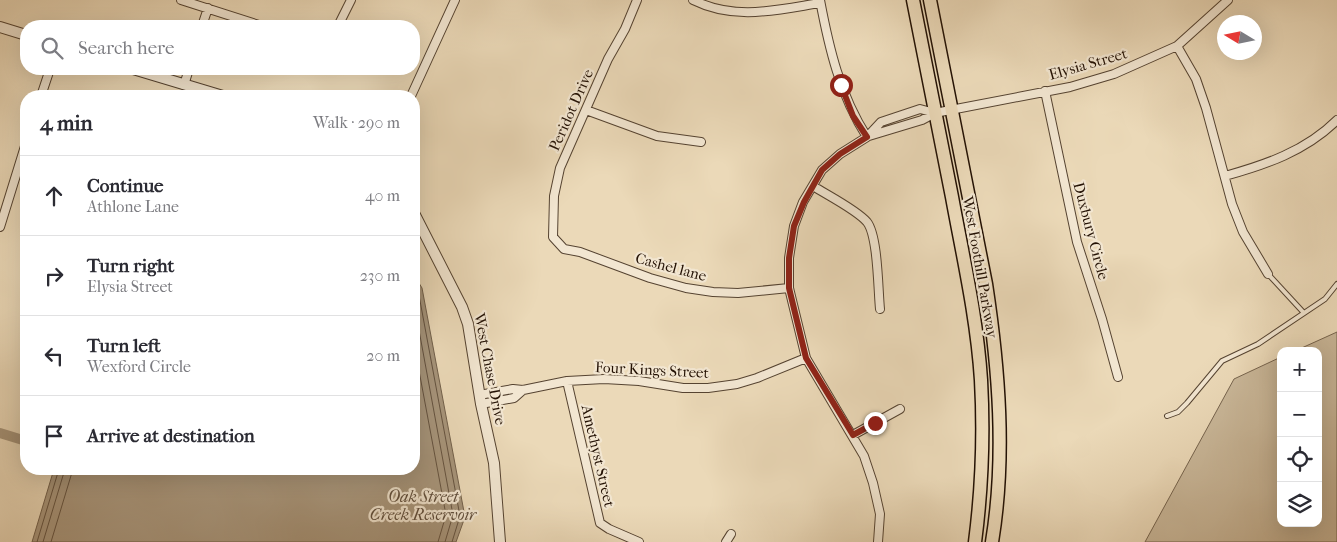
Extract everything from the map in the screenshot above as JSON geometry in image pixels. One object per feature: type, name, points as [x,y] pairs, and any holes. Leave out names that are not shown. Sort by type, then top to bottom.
[{"type":"main road","name":"West Foothill Parkway","points":[[913,0],[970,288],[981,379],[981,477],[975,542]]},
{"type":"main road","name":"West Foothill Parkway","points":[[930,0],[986,284],[994,341],[1000,427],[992,542]]},
{"type":"street","points":[[181,0],[244,20]]},
{"type":"street","points":[[341,20],[351,0]]},
{"type":"street","points":[[414,90],[456,0]]},
{"type":"street","name":"Peridot Drive","points":[[553,238],[554,196],[560,168],[608,59],[625,29],[637,0]]},
{"type":"street","points":[[692,0],[723,10],[745,13],[768,12],[820,1],[841,85],[853,116],[867,137]]},
{"type":"street","name":"Elysia Street","points":[[878,542],[880,514],[864,456],[806,358],[789,288],[789,258],[794,226],[804,202],[822,170],[840,154],[867,137],[882,122],[903,114],[920,109],[935,113],[952,108],[1070,86],[1114,74],[1177,46],[1228,0]]},
{"type":"street","points":[[204,20],[208,8]]},
{"type":"street","points":[[0,27],[20,33]]},
{"type":"street","points":[[1177,46],[1196,79],[1206,108],[1232,204],[1243,232],[1268,274]]},
{"type":"street","points":[[43,90],[48,75]]},
{"type":"street","points":[[152,75],[202,90]]},
{"type":"street","points":[[184,85],[187,75]]},
{"type":"street","name":"Duxbury Circle","points":[[1045,91],[1077,242],[1118,377]]},
{"type":"street","points":[[586,110],[657,136],[701,142]]},
{"type":"street","points":[[1225,176],[1263,165],[1286,155],[1313,139],[1337,120]]},
{"type":"street","points":[[0,227],[20,162]]},
{"type":"street","points":[[813,186],[868,223],[874,235],[880,309]]},
{"type":"street","name":"West Chase Drive","points":[[420,225],[462,306],[468,324],[480,399],[494,463],[500,542]]},
{"type":"street","name":"Cashel lane","points":[[553,238],[564,249],[580,252],[650,278],[686,288],[738,293],[789,288]]},
{"type":"street","name":"Four Kings Street","points":[[480,399],[513,388],[523,390],[567,381],[604,379],[683,388],[708,388],[737,384],[757,378],[806,358]]},
{"type":"street","name":"Amethyst Street","points":[[567,381],[600,523],[639,542]]},
{"type":"street","points":[[853,435],[900,408]]},
{"type":"street","points":[[726,542],[730,534]]},
{"type":"lane","points":[[1268,274],[1304,313]]},
{"type":"lane","points":[[1166,416],[1178,412],[1222,362],[1258,344],[1325,299],[1337,284]]},
{"type":"shaded area","points":[[1337,332],[1337,542],[1145,542],[1234,379],[1277,359],[1277,527],[1322,527],[1322,347],[1304,347]]},
{"type":"water","name":"Oak Street Creek Reservoir","points":[[420,285],[465,517],[456,542],[32,542],[52,475],[420,475]]},
{"type":"waterway","points":[[0,433],[20,439]]},
{"type":"route","points":[[841,85],[853,116],[867,137],[840,154],[822,170],[804,202],[794,226],[789,258],[789,288],[806,358],[853,435],[875,423]]}]
